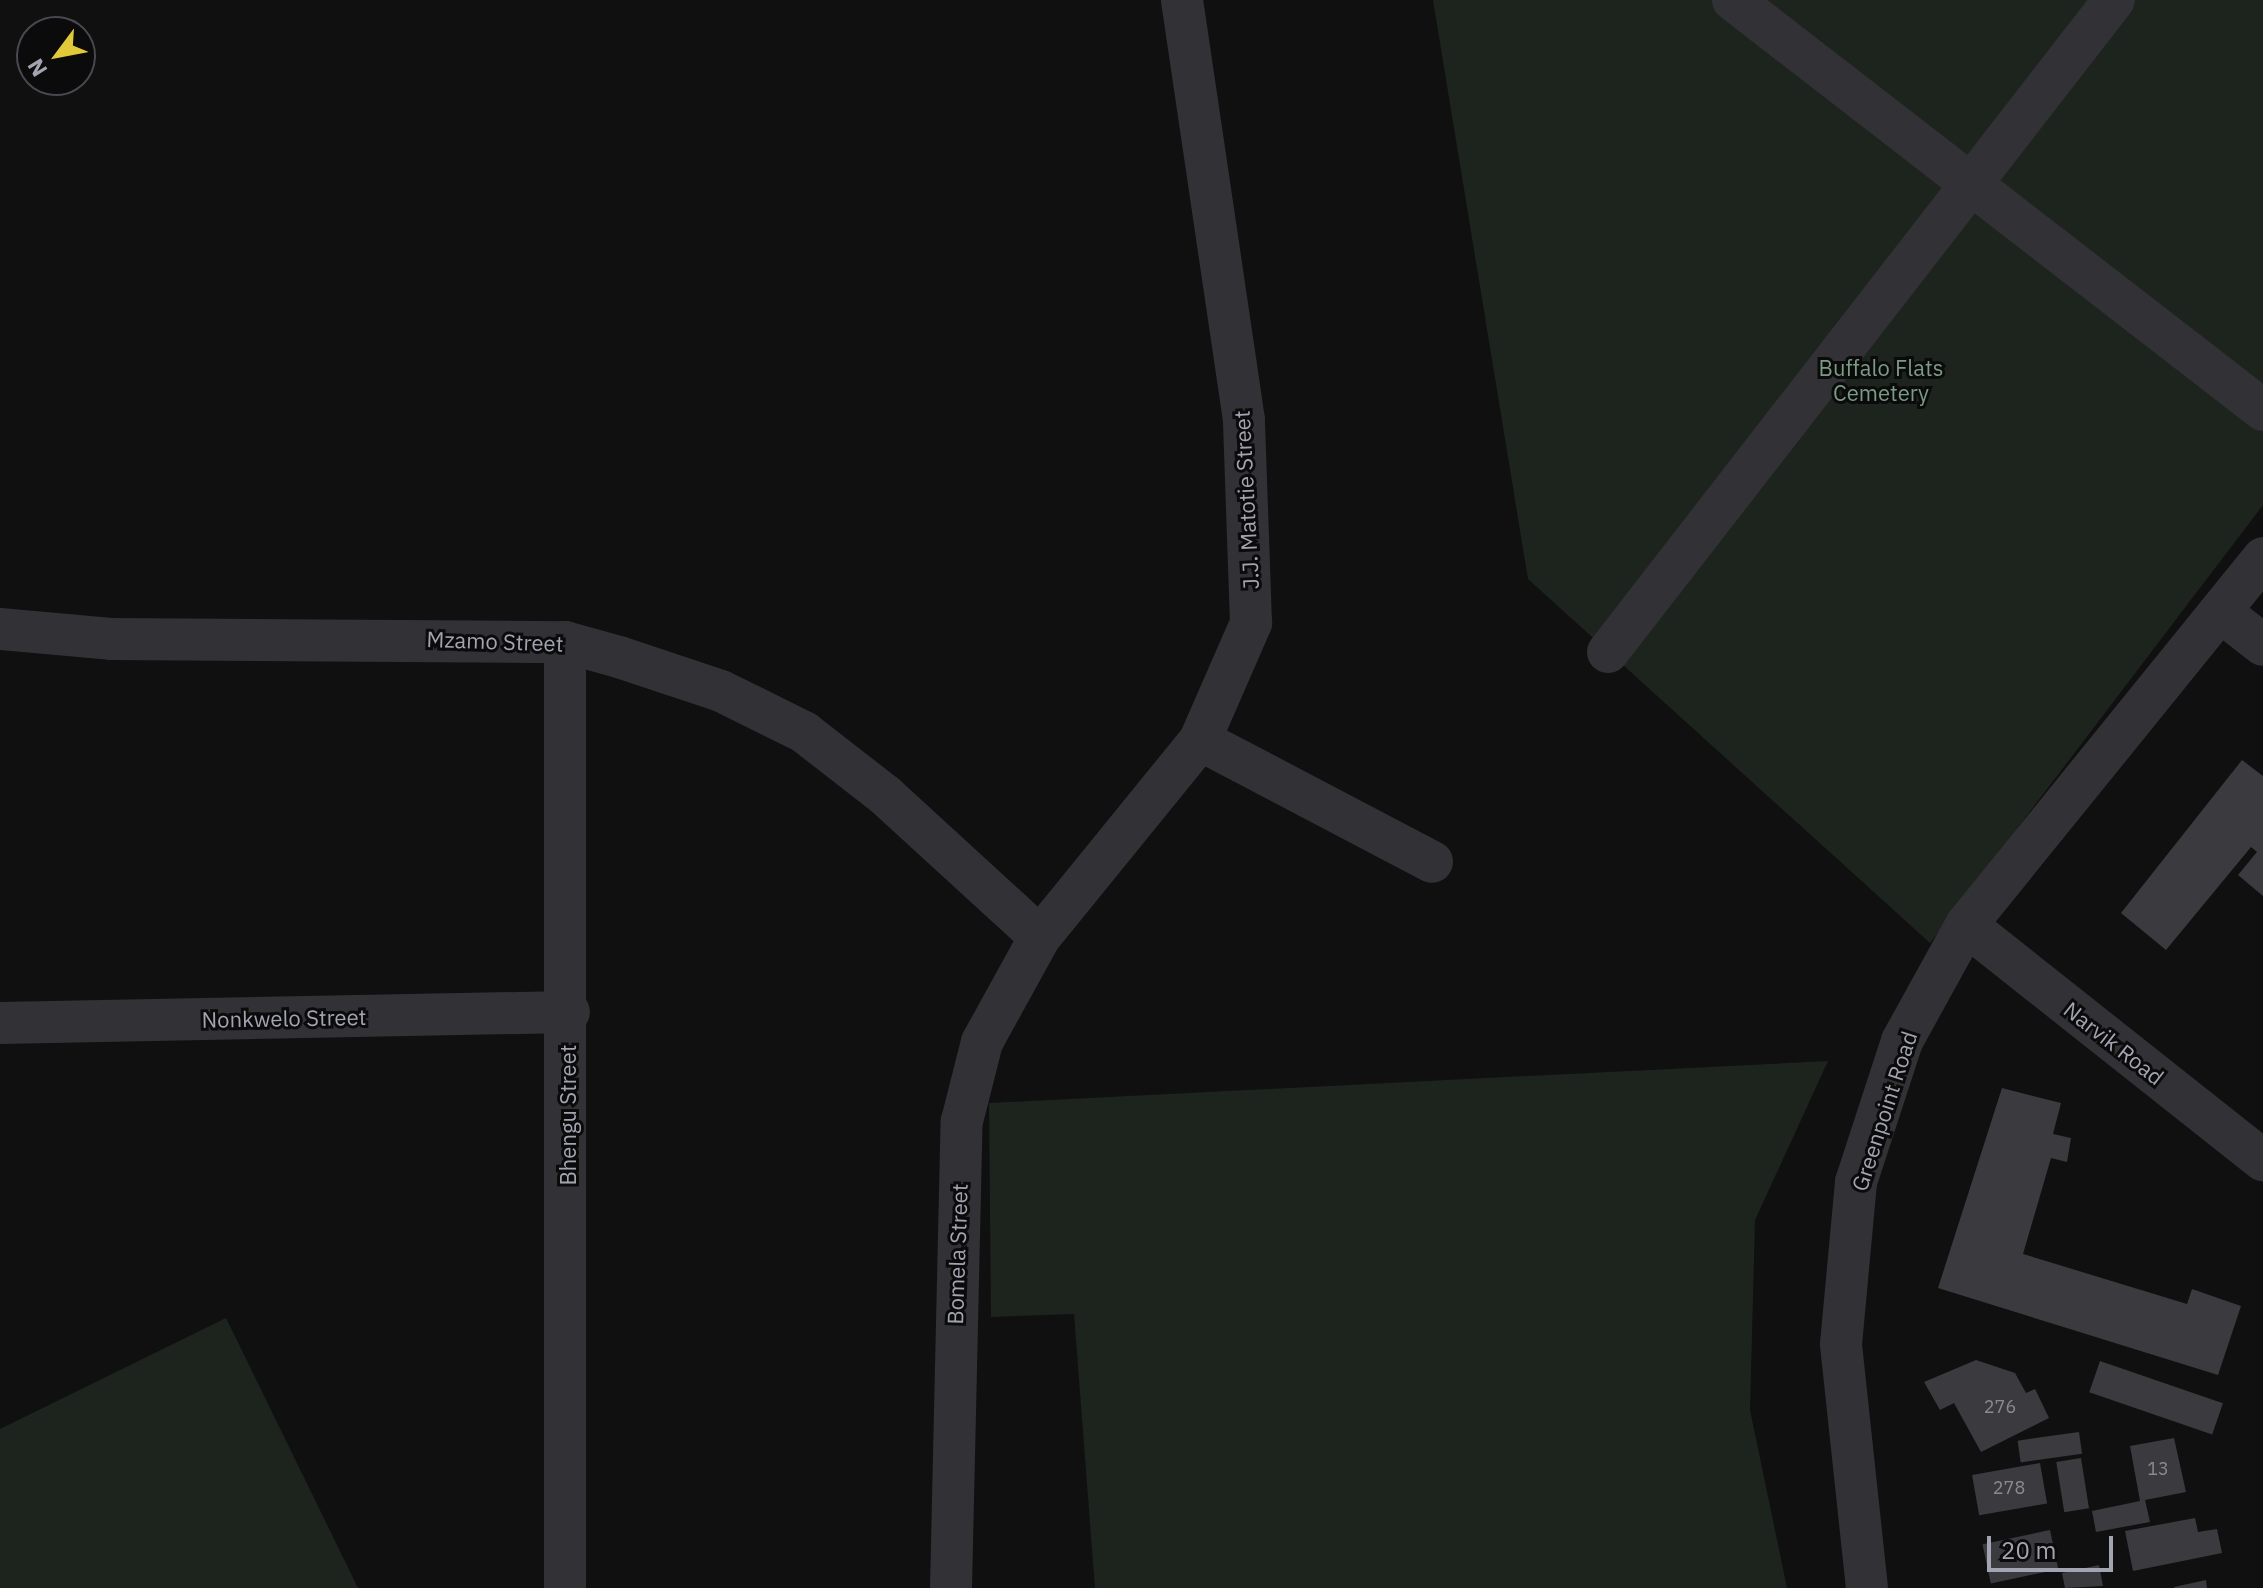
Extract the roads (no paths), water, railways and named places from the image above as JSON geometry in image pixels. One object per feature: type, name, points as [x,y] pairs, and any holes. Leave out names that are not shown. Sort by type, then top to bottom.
[{"type":"street","name":"J.J. Matotie Street","points":[[1040,937],[1200,740],[1251,623],[1251,524],[1244,420],[1182,0]]},
{"type":"street","points":[[1733,0],[1974,183],[2263,410]]},
{"type":"street","points":[[1608,652],[2114,0]]},
{"type":"street","name":"Greenpoint Road","points":[[1867,1588],[1841,1344],[1856,1182],[1902,1041],[1966,925],[2263,558]]},
{"type":"street","points":[[2221,612],[2263,645]]},
{"type":"street","name":"Mzamo Street","points":[[0,629],[111,639],[565,642],[721,691],[804,732],[885,795],[1040,937]]},
{"type":"street","name":"Bhengu Street","points":[[565,642],[569,1012],[565,1588]]},
{"type":"street","points":[[1200,740],[1432,862]]},
{"type":"street","name":"Narvik Road","points":[[1966,925],[2263,1160]]},
{"type":"street","name":"Bomela Street","points":[[951,1588],[962,1121],[982,1042],[1040,937]]},
{"type":"street","name":"Nonkwelo Street","points":[[0,1023],[569,1012]]},
{"type":"park label","name":"Buffalo Flats Cemetery","points":[[1881,380]]}]
